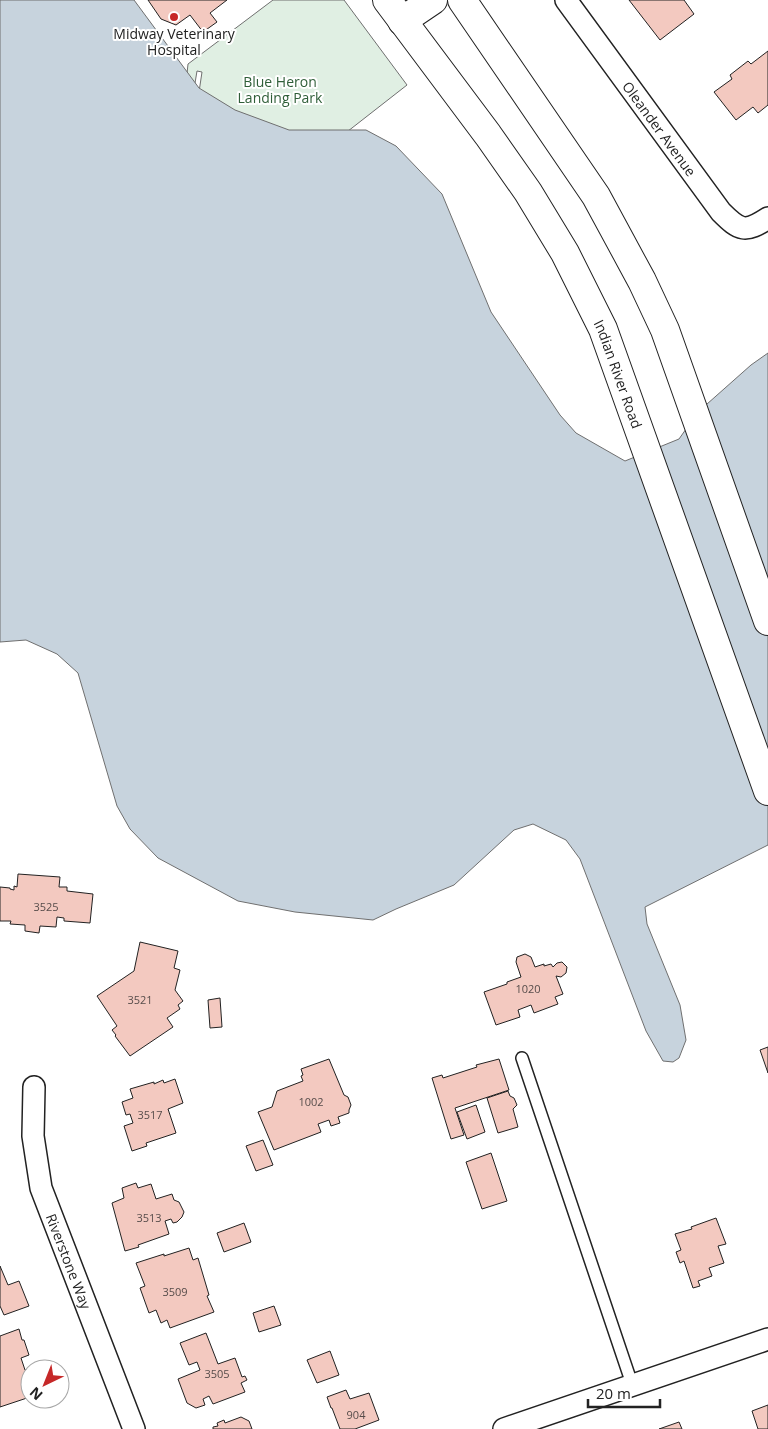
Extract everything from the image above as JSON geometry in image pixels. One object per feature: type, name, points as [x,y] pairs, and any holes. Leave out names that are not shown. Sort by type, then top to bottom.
[{"type":"main road","points":[[395,10],[433,0]]},
{"type":"main road","points":[[462,0],[596,196],[642,281],[665,330],[768,621]]},
{"type":"main road","name":"Indian River Road","points":[[395,10],[528,192],[565,253],[603,329],[768,791]]},
{"type":"street","name":"Oleander Avenue","points":[[566,0],[721,212],[735,226],[750,228],[768,218]]},
{"type":"street","name":"Riverstone Way","points":[[34,1087],[33,1136],[41,1188],[134,1429]]},
{"type":"street","points":[[504,1429],[768,1339]]},
{"type":"lane","points":[[522,1058],[632,1384]]},
{"type":"green space","name":"Blue Heron Landing Park","points":[[273,0],[344,0],[407,85],[343,135],[193,132],[202,72],[197,71],[181,168],[183,112],[188,64]]},
{"type":"shaded area","points":[[0,0],[134,0],[199,88],[235,110],[289,130],[366,130],[396,146],[442,194],[491,312],[560,415],[576,433],[625,461],[679,439],[698,412],[751,365],[768,353],[768,845],[645,907],[647,924],[680,1005],[686,1040],[679,1058],[673,1062],[663,1061],[646,1031],[580,859],[566,840],[533,824],[514,830],[454,885],[373,920],[295,912],[238,901],[158,858],[130,829],[117,806],[78,673],[57,654],[26,640],[0,642]]},
{"type":"building","name":"Midway Veterinary Hospital","points":[[148,0],[227,0],[210,13],[217,22],[203,32],[190,15],[176,25],[161,19]]},
{"type":"building","points":[[629,0],[684,0],[694,14],[660,40]]},
{"type":"building","points":[[768,51],[768,105],[758,113],[753,107],[736,120],[714,92],[732,79],[730,75],[748,61],[751,64]]},
{"type":"building","points":[[18,874],[60,877],[59,887],[67,887],[67,891],[93,894],[90,923],[64,921],[64,918],[57,917],[56,927],[40,926],[39,933],[25,931],[25,925],[10,924],[11,921],[0,921],[0,887],[14,890],[14,886],[17,887]]},
{"type":"building","points":[[140,942],[178,951],[174,968],[180,970],[175,990],[183,1001],[178,1005],[180,1009],[167,1018],[173,1027],[130,1056],[115,1036],[112,1030],[117,1026],[97,996],[134,971]]},
{"type":"building","points":[[525,954],[531,957],[535,967],[551,964],[553,967],[557,963],[562,962],[567,967],[566,973],[561,977],[556,976],[563,994],[555,997],[558,1004],[534,1013],[531,1005],[518,1010],[520,1017],[496,1025],[484,992],[521,977],[516,962],[517,957]]},
{"type":"building","points":[[220,998],[222,1027],[210,1028],[208,1000]]},
{"type":"building","points":[[768,1047],[768,1073],[760,1050]]},
{"type":"building","points":[[329,1059],[344,1095],[348,1097],[351,1105],[349,1113],[338,1117],[340,1123],[331,1126],[329,1120],[318,1124],[321,1132],[274,1150],[258,1112],[272,1107],[277,1091],[303,1081],[301,1069]]},
{"type":"building","points":[[499,1059],[509,1090],[455,1108],[464,1135],[451,1139],[432,1078],[442,1075],[443,1078],[477,1067],[476,1065]]},
{"type":"building","points":[[175,1079],[183,1103],[168,1109],[176,1133],[146,1143],[147,1146],[132,1151],[124,1126],[133,1123],[130,1114],[126,1115],[122,1102],[133,1098],[130,1089],[163,1080],[164,1083]]},
{"type":"building","points":[[508,1091],[517,1105],[513,1109],[518,1127],[498,1133],[487,1098]]},
{"type":"building","points":[[476,1105],[485,1132],[467,1139],[457,1112]]},
{"type":"building","points":[[263,1140],[273,1165],[256,1171],[246,1146]]},
{"type":"building","points":[[491,1153],[507,1201],[482,1209],[466,1162]]},
{"type":"building","points":[[136,1183],[138,1188],[151,1184],[156,1199],[172,1194],[174,1200],[179,1202],[184,1212],[177,1222],[173,1223],[171,1219],[165,1221],[169,1234],[125,1251],[112,1203],[124,1198],[122,1188]]},
{"type":"building","points":[[716,1218],[726,1244],[718,1246],[724,1263],[709,1268],[712,1276],[698,1281],[700,1286],[693,1288],[684,1261],[680,1263],[676,1252],[681,1250],[675,1234],[692,1229],[691,1227]]},
{"type":"building","points":[[244,1223],[251,1242],[224,1252],[217,1233]]},
{"type":"building","points":[[189,1248],[193,1260],[198,1258],[209,1295],[207,1296],[214,1312],[170,1328],[167,1320],[161,1323],[156,1310],[149,1313],[140,1288],[145,1286],[136,1263]]},
{"type":"building","points":[[0,1266],[8,1285],[19,1281],[29,1306],[4,1315],[0,1306]]},
{"type":"building","points":[[274,1306],[281,1325],[259,1332],[253,1313]]},
{"type":"building","points":[[19,1329],[29,1355],[20,1359],[20,1400],[0,1407],[0,1336]]},
{"type":"building","points":[[206,1333],[218,1364],[235,1358],[242,1377],[245,1376],[247,1380],[241,1383],[245,1392],[213,1404],[209,1396],[203,1399],[205,1405],[196,1408],[187,1403],[178,1379],[200,1370],[197,1362],[189,1365],[180,1343]]},
{"type":"building","points":[[330,1351],[339,1375],[317,1383],[307,1360]]},
{"type":"building","points":[[346,1390],[350,1399],[369,1393],[379,1420],[355,1429],[340,1429],[327,1397]]},
{"type":"building","points":[[768,1405],[768,1429],[758,1429],[752,1411]]},
{"type":"building","points":[[241,1417],[249,1421],[252,1429],[213,1429],[213,1427],[218,1426],[217,1423],[224,1420],[225,1423]]},
{"type":"building","points":[[679,1422],[682,1429],[659,1429]]},
{"type":"place","name":"Midway Veterinary Hospital","points":[[174,17]]}]
